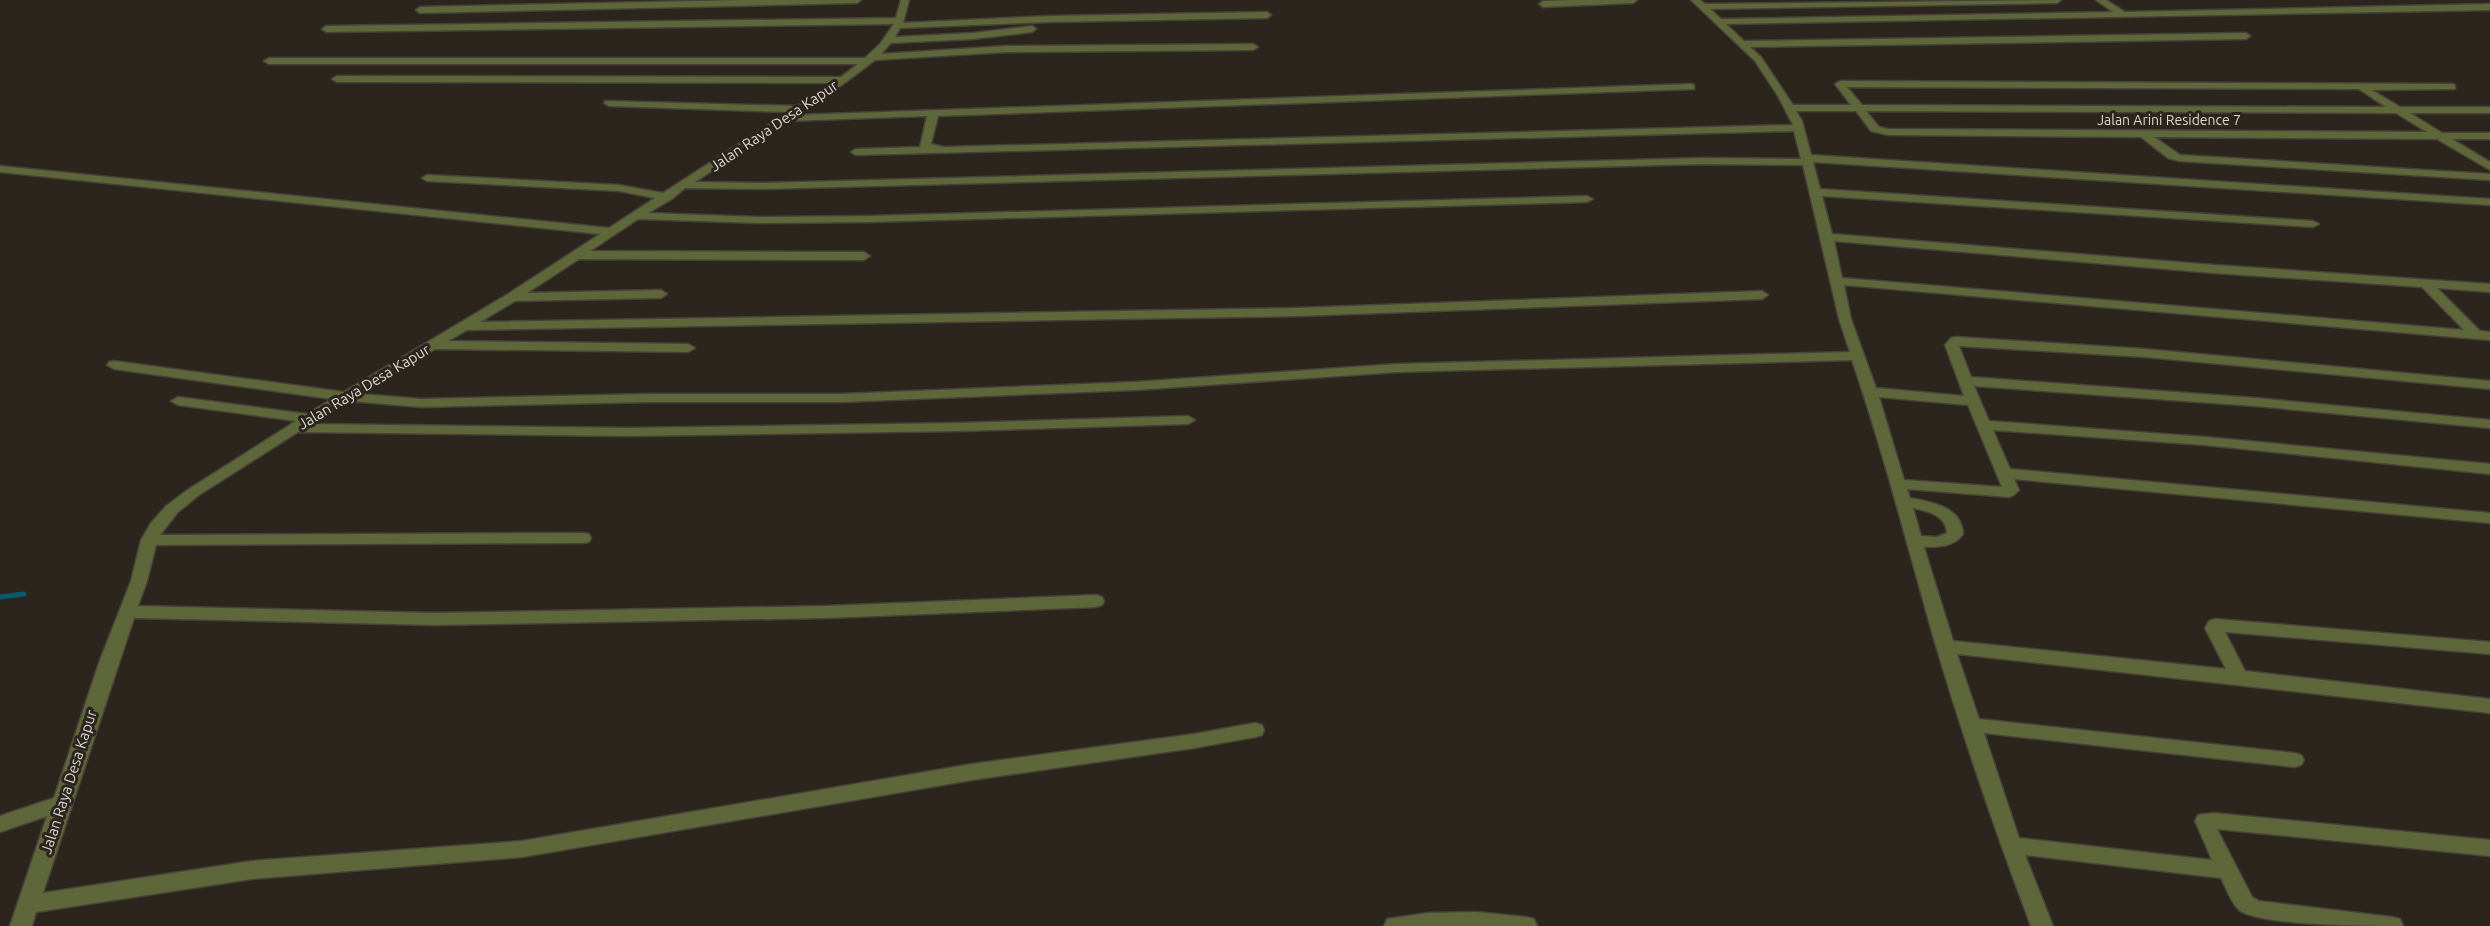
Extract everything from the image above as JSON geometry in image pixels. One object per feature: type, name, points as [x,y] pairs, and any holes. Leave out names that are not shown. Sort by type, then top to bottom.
[{"type":"street","points":[[420,10],[857,0]]},
{"type":"street","name":"Jalan Raya Desa Kapur","points":[[21,926],[109,660],[139,581],[149,540],[159,523],[172,509],[194,492],[295,428],[435,345],[614,232],[782,118],[843,80],[871,59],[888,40],[899,23],[905,0]]},
{"type":"street","points":[[1543,4],[1633,0]]},
{"type":"street","points":[[1699,4],[2057,0]]},
{"type":"street","points":[[2100,0],[2123,14]]},
{"type":"street","points":[[1699,4],[1742,44],[1770,75],[1799,128],[1845,319],[1904,502],[1946,647],[2011,845],[2042,926]]},
{"type":"street","points":[[1719,22],[2490,8]]},
{"type":"street","points":[[326,29],[899,23],[1267,15]]},
{"type":"street","points":[[888,40],[973,36],[1023,30],[1082,29]]},
{"type":"street","points":[[1742,44],[2246,36]]},
{"type":"street","points":[[269,61],[871,59],[1007,49],[1252,47]]},
{"type":"street","points":[[337,79],[843,80]]},
{"type":"street","name":"Jalan Arini Residence 7","points":[[2452,87],[1841,84],[1875,129],[1888,132],[2490,136]]},
{"type":"street","points":[[2360,86],[2489,165]]},
{"type":"street","points":[[782,118],[1691,87]]},
{"type":"street","points":[[609,103],[799,109]]},
{"type":"street","name":"Jalan Arini Residence 7","points":[[1790,108],[2490,110]]},
{"type":"street","points":[[933,114],[925,147],[1416,132]]},
{"type":"street","points":[[855,152],[1799,128]]},
{"type":"street","points":[[2145,135],[2172,156],[2181,158],[2490,177]]},
{"type":"street","points":[[686,185],[763,186],[1806,160],[2490,202]]},
{"type":"street","points":[[0,169],[614,232]]},
{"type":"street","points":[[427,178],[619,188],[668,197]]},
{"type":"street","points":[[1815,192],[2313,224]]},
{"type":"street","points":[[638,216],[759,220],[870,219],[1587,199]]},
{"type":"street","points":[[1827,237],[2202,268],[2490,288]]},
{"type":"street","points":[[577,255],[864,256]]},
{"type":"street","points":[[1837,281],[2490,336]]},
{"type":"street","points":[[2426,284],[2476,335]]},
{"type":"street","points":[[512,297],[661,294]]},
{"type":"street","points":[[465,326],[1298,312],[1762,295]]},
{"type":"street","points":[[1898,484],[2010,492],[1952,345],[1959,340],[2145,353],[2490,385]]},
{"type":"street","points":[[435,345],[688,348]]},
{"type":"street","points":[[114,364],[346,398],[421,403],[651,398],[841,398],[1135,386],[1398,368],[1858,356]]},
{"type":"street","points":[[1965,381],[2243,401],[2490,424]]},
{"type":"street","points":[[1870,392],[1973,401]]},
{"type":"street","points":[[178,400],[310,419]]},
{"type":"street","points":[[295,428],[629,432],[947,427],[1188,420]]},
{"type":"street","points":[[1984,425],[2216,442],[2490,469]]},
{"type":"street","points":[[2003,473],[2490,518]]},
{"type":"street","points":[[1904,502],[1936,509],[1950,519],[1956,529],[1955,534],[1946,541],[1915,541]]},
{"type":"street","points":[[149,540],[583,538]]},
{"type":"street","points":[[127,612],[434,619],[826,612],[1096,601]]},
{"type":"street","points":[[2239,676],[2214,628],[2215,625],[2490,648]]},
{"type":"street","points":[[1946,647],[2239,676],[2490,706]]},
{"type":"street","points":[[1972,725],[2294,760]]},
{"type":"street","points":[[28,904],[252,870],[522,849],[972,772],[1255,730]]},
{"type":"street","points":[[0,824],[62,803]]},
{"type":"street","points":[[2392,926],[2255,910],[2245,903],[2205,821],[2490,848]]},
{"type":"street","points":[[2011,845],[2227,870]]},
{"type":"street","points":[[1395,926],[1435,920],[1485,920],[1526,926]]},
{"type":"waterway","points":[[0,597],[24,594]]}]
